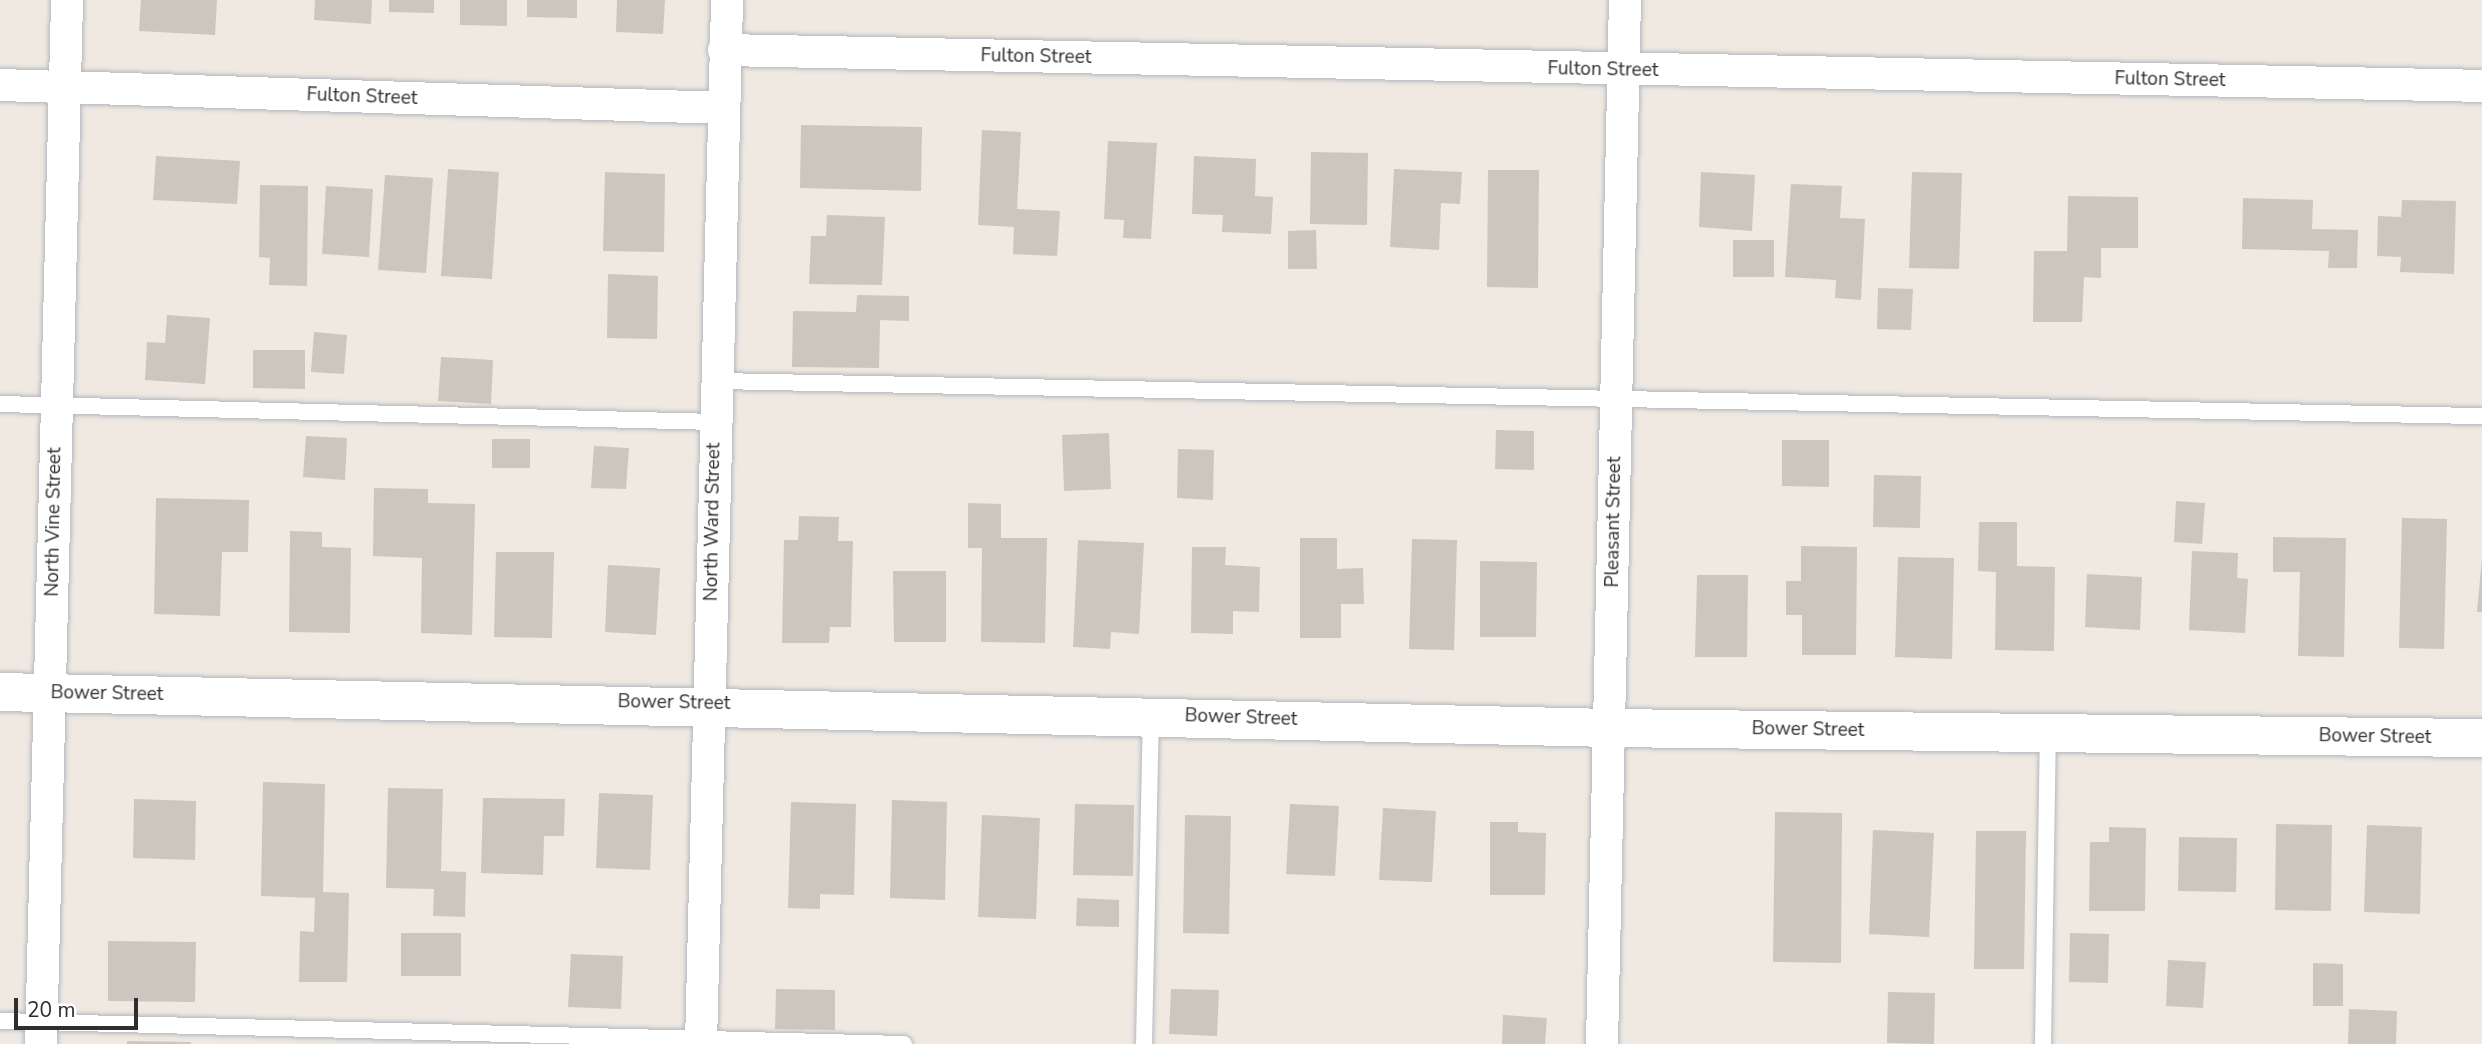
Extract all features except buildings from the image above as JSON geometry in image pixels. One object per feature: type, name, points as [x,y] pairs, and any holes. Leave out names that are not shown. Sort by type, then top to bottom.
[{"type":"street","name":"North Vine Street","points":[[42,1033],[67,0]]},
{"type":"street","name":"North Ward Street","points":[[701,1042],[727,0]]},
{"type":"street","name":"Pleasant Street","points":[[1602,1044],[1625,0]]},
{"type":"street","name":"Fulton Street","points":[[724,50],[2482,86]]},
{"type":"street","name":"Fulton Street","points":[[0,85],[723,108]]},
{"type":"street","name":"Bower Street","points":[[0,692],[709,703],[1608,728],[2482,738]]},
{"type":"lane","points":[[717,381],[1617,403],[2482,416]]},
{"type":"lane","points":[[0,404],[716,422]]},
{"type":"lane","points":[[1144,1044],[1151,715]]},
{"type":"lane","points":[[2043,1044],[2048,733]]},
{"type":"lane","points":[[0,1021],[42,1033],[904,1044]]}]
